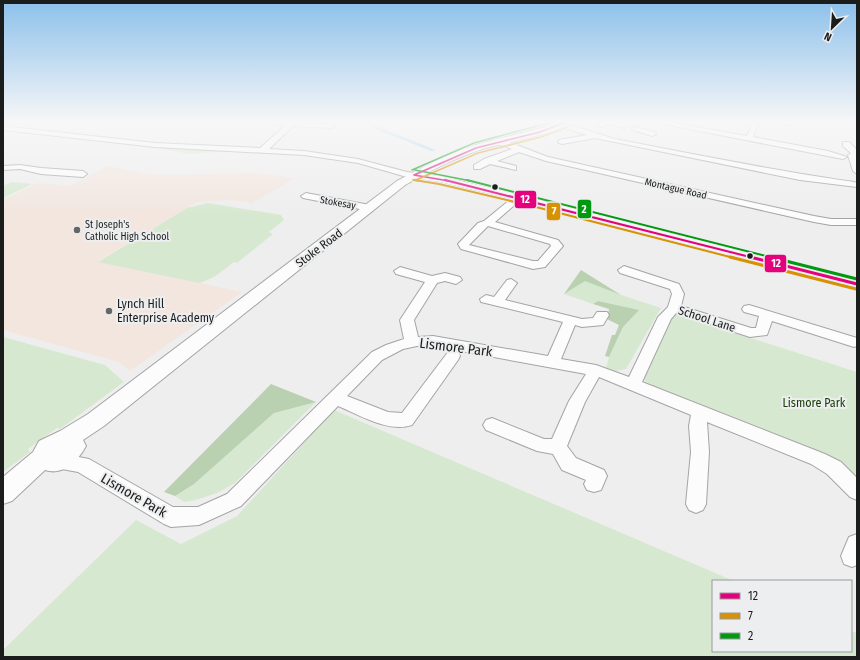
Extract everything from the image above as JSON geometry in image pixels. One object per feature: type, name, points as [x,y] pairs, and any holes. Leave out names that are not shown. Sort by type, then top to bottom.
[{"type":"main road","name":"Stoke Road","points":[[12,485],[64,454],[96,420],[395,187],[414,175],[465,153]]},
{"type":"street","points":[[175,153],[187,155],[215,155],[230,153]]},
{"type":"street","points":[[289,153],[323,155],[358,161],[414,175],[436,178],[518,197],[857,284]]},
{"type":"street","points":[[681,153],[856,186]]},
{"type":"street","points":[[821,153],[843,157]]},
{"type":"street","points":[[857,153],[852,155],[857,171]]},
{"type":"street","points":[[477,167],[505,155],[518,154]]},
{"type":"street","name":"Montague Road","points":[[518,154],[814,219],[831,222],[857,222]]},
{"type":"street","points":[[488,162],[513,168]]},
{"type":"street","points":[[54,176],[73,163]]},
{"type":"street","points":[[3,168],[20,167],[54,176],[69,173],[83,174]]},
{"type":"street","name":"Stokesay","points":[[316,189],[303,198],[370,208]]},
{"type":"street","points":[[488,224],[554,242],[557,246],[541,265],[533,265],[465,247],[463,244],[482,225],[488,224],[518,197]]},
{"type":"street","points":[[624,270],[667,283],[675,287],[678,294],[674,308]]},
{"type":"street","points":[[400,271],[432,280],[445,277],[456,280]]},
{"type":"street","points":[[412,341],[407,320],[432,280]]},
{"type":"street","points":[[511,283],[492,301],[582,323],[598,322],[602,315]]},
{"type":"street","name":"School Lane","points":[[633,385],[665,317],[674,308],[750,333],[762,332],[766,315]]},
{"type":"street","name":"School Lane","points":[[748,309],[854,342]]},
{"type":"street","points":[[553,361],[570,321]]},
{"type":"street","name":"Lismore Park","points":[[64,454],[171,517],[199,516],[234,500],[377,356],[393,346],[412,341],[433,341],[553,361],[596,370],[818,459],[834,468],[857,491]]},
{"type":"street","points":[[336,398],[386,419],[406,420],[453,356]]},
{"type":"street","points":[[558,447],[577,401],[596,370]]},
{"type":"street","points":[[696,504],[700,452],[698,426],[700,412]]},
{"type":"street","points":[[492,425],[543,446],[558,447]]},
{"type":"street","points":[[558,447],[570,464],[597,476],[594,484]]},
{"type":"shaded area","points":[[108,166],[147,174],[171,175],[255,173],[296,178],[252,203],[230,200],[197,202],[98,261],[242,292],[130,371],[119,362],[3,330],[3,200],[38,183],[70,186]]},
{"type":"green space","points":[[182,153],[207,153],[189,154]]},
{"type":"green space","points":[[12,182],[32,184],[3,198],[3,186]]},
{"type":"green space","points":[[208,203],[281,215],[284,220],[269,232],[273,234],[237,263],[234,262],[204,282],[199,283],[98,262],[187,208]]},
{"type":"green space","points":[[581,270],[621,295],[585,281],[564,294]]},
{"type":"green space","points":[[585,280],[621,295],[661,308],[626,369],[616,371],[606,368],[609,357],[623,327],[638,310],[598,301],[593,304],[564,294]]},
{"type":"green space","points":[[598,301],[639,310],[623,327],[609,357],[605,356],[612,335],[615,335],[619,325],[607,319],[609,309],[593,304]]},
{"type":"green space","name":"Lismore Park","points":[[676,314],[857,372],[857,474],[852,474],[805,446],[655,388],[645,381],[642,373],[673,315]]},
{"type":"green space","points":[[3,337],[105,365],[124,382],[60,429],[57,428],[28,449],[30,452],[3,472]]},
{"type":"green space","points":[[271,384],[316,402],[274,413],[194,484],[175,496],[164,492]]},
{"type":"green space","points":[[316,402],[235,483],[217,493],[196,500],[184,502],[175,496],[194,484],[274,413]]},
{"type":"green space","points":[[334,410],[732,580],[712,580],[712,652],[852,652],[852,631],[857,633],[857,657],[3,657],[3,650],[136,520],[181,544],[237,516]]},
{"type":"transit line","name":"2","points":[[412,170],[451,153]]},
{"type":"transit line","name":"12","points":[[414,175],[465,153]]},
{"type":"transit line","name":"7","points":[[416,180],[479,153]]},
{"type":"transit line","name":"2","points":[[415,170],[441,174],[538,197],[857,279]]},
{"type":"transit line","name":"12","points":[[414,175],[440,179],[537,202],[857,284]]},
{"type":"transit line","name":"7","points":[[413,180],[439,184],[536,207],[856,289]]},
{"type":"place","name":"St Joseph's Catholic High School","points":[[77,230]]},
{"type":"place","name":"Lynch Hill Enterprise Academy","points":[[109,311]]}]
